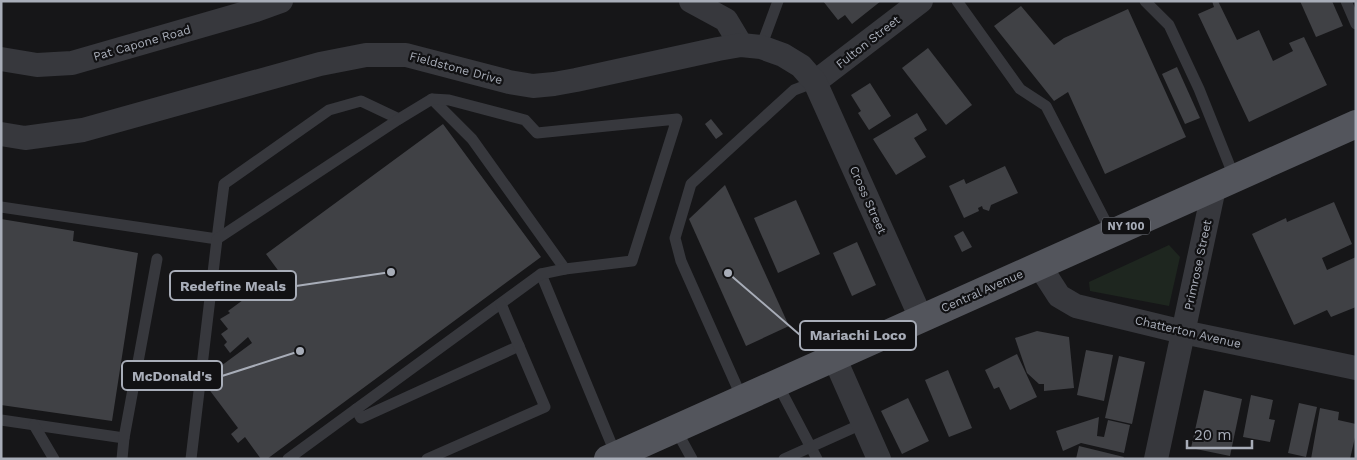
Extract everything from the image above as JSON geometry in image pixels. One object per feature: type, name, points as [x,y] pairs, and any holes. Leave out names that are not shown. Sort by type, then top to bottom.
[{"type":"main road","name":"Central Avenue","points":[[614,458],[777,382],[1356,124]]},
{"type":"street","name":"Pat Capone Road","points":[[1,59],[37,65],[72,63],[256,10],[281,1]]},
{"type":"street","name":"Fulton Street","points":[[815,82],[921,1]]},
{"type":"street","points":[[698,3],[726,20],[751,46],[783,55],[801,66],[815,82]]},
{"type":"street","name":"Fieldstone Drive","points":[[1,134],[25,138],[83,130],[320,64],[366,54],[406,55],[509,82],[533,86],[568,82],[718,49],[751,46]]},
{"type":"street","name":"Cross Street","points":[[815,82],[921,318]]},
{"type":"street","name":"Primrose Street","points":[[1156,459],[1183,332],[1224,183]]},
{"type":"street","name":"Chatterton Avenue","points":[[1039,265],[1060,296],[1068,303],[1076,306],[1183,332],[1356,368]]},
{"type":"street","points":[[834,357],[879,459]]},
{"type":"lane","points":[[751,46],[778,1]]},
{"type":"lane","points":[[957,1],[1020,89],[1046,106],[1111,232]]},
{"type":"lane","points":[[1145,1],[1169,25],[1198,89],[1224,183]]},
{"type":"lane","points":[[1346,1],[1356,24]]},
{"type":"lane","points":[[742,398],[681,261],[675,238],[691,184],[794,90],[815,82]]},
{"type":"lane","points":[[432,99],[472,139],[565,269]]},
{"type":"lane","points":[[1,207],[217,239],[432,99],[449,100],[525,120],[537,133],[677,119],[632,262],[565,269],[541,274],[288,459]]},
{"type":"lane","points":[[191,459],[224,184],[329,110],[361,101],[399,119]]},
{"type":"lane","points":[[122,459],[124,438],[157,259]]},
{"type":"lane","points":[[541,274],[614,458]]},
{"type":"lane","points":[[427,459],[545,407],[501,304]]},
{"type":"lane","points":[[356,409],[361,418],[519,346]]},
{"type":"lane","points":[[777,382],[817,459]]},
{"type":"lane","points":[[1,420],[124,438]]},
{"type":"lane","points":[[784,459],[864,423]]},
{"type":"lane","points":[[34,425],[54,459]]},
{"type":"lane","points":[[675,428],[692,459]]},
{"type":"shaded area","points":[[1169,245],[1180,257],[1169,306],[1090,291],[1089,282]]},
{"type":"building","points":[[823,1],[881,1],[852,24],[845,15],[838,20]]},
{"type":"building","points":[[1212,1],[1218,1],[1237,40],[1259,30],[1273,61],[1293,51],[1289,43],[1304,37],[1327,85],[1249,122],[1198,14],[1214,7]]},
{"type":"building","points":[[1300,1],[1332,1],[1343,26],[1316,37]]},
{"type":"building","points":[[1021,6],[1054,45],[1064,38],[1128,9],[1186,137],[1105,174],[1068,92],[1054,101],[994,26]]},
{"type":"building","points":[[928,48],[972,105],[946,125],[902,68]]},
{"type":"building","points":[[1177,67],[1200,118],[1185,124],[1162,74]]},
{"type":"building","points":[[870,83],[891,116],[869,130],[858,113],[861,111],[851,95]]},
{"type":"building","points":[[917,113],[927,130],[914,138],[926,157],[896,175],[873,139]]},
{"type":"building","points":[[711,119],[723,134],[716,139],[705,124]]},
{"type":"building","points":[[443,124],[541,257],[267,459],[261,459],[245,437],[238,443],[231,434],[238,428],[202,380],[252,343],[248,337],[230,353],[224,345],[227,342],[221,334],[228,329],[220,319],[280,273],[266,254]]},
{"type":"building","points":[[1005,166],[1018,193],[991,205],[989,211],[983,209],[982,206],[978,208],[979,211],[964,218],[949,186],[964,179],[966,184]]},
{"type":"building","points":[[725,185],[789,326],[746,346],[689,219]]},
{"type":"building","points":[[796,200],[820,254],[778,273],[754,218]]},
{"type":"building","points":[[1334,202],[1352,244],[1322,258],[1327,270],[1356,257],[1356,307],[1331,317],[1327,310],[1294,325],[1252,234],[1286,218],[1287,222]]},
{"type":"building","points":[[1,219],[74,231],[73,241],[138,253],[112,421],[1,405]]},
{"type":"building","points":[[963,231],[972,247],[962,252],[954,236]]},
{"type":"building","points":[[857,242],[876,285],[852,296],[833,253]]},
{"type":"building","points":[[1037,331],[1069,337],[1074,388],[1044,391],[1044,384],[1039,384],[1027,373],[1015,338]]},
{"type":"building","points":[[1086,350],[1113,355],[1104,401],[1077,395]]},
{"type":"building","points":[[1017,354],[1037,397],[1010,410],[999,387],[994,389],[985,370]]},
{"type":"building","points":[[1119,356],[1145,362],[1132,424],[1105,418]]},
{"type":"building","points":[[948,370],[972,428],[949,437],[925,380]]},
{"type":"building","points":[[1204,390],[1242,399],[1230,456],[1191,448]]},
{"type":"building","points":[[1251,395],[1273,400],[1269,419],[1275,420],[1270,442],[1243,437]]},
{"type":"building","points":[[908,398],[929,441],[902,454],[881,411]]},
{"type":"building","points":[[1299,403],[1317,407],[1306,457],[1288,453]]},
{"type":"building","points":[[1320,408],[1339,412],[1338,420],[1356,424],[1356,433],[1350,459],[1311,459]]},
{"type":"building","points":[[1099,417],[1097,436],[1104,437],[1108,420],[1130,425],[1124,453],[1081,443],[1063,451],[1056,431]]},
{"type":"building","points":[[1079,446],[1124,457],[1123,459],[1076,459]]},
{"type":"place","name":"Redefine Meals","points":[[391,272]]},
{"type":"place","name":"Mariachi Loco","points":[[728,273]]},
{"type":"place","name":"McDonald's","points":[[300,351]]}]
